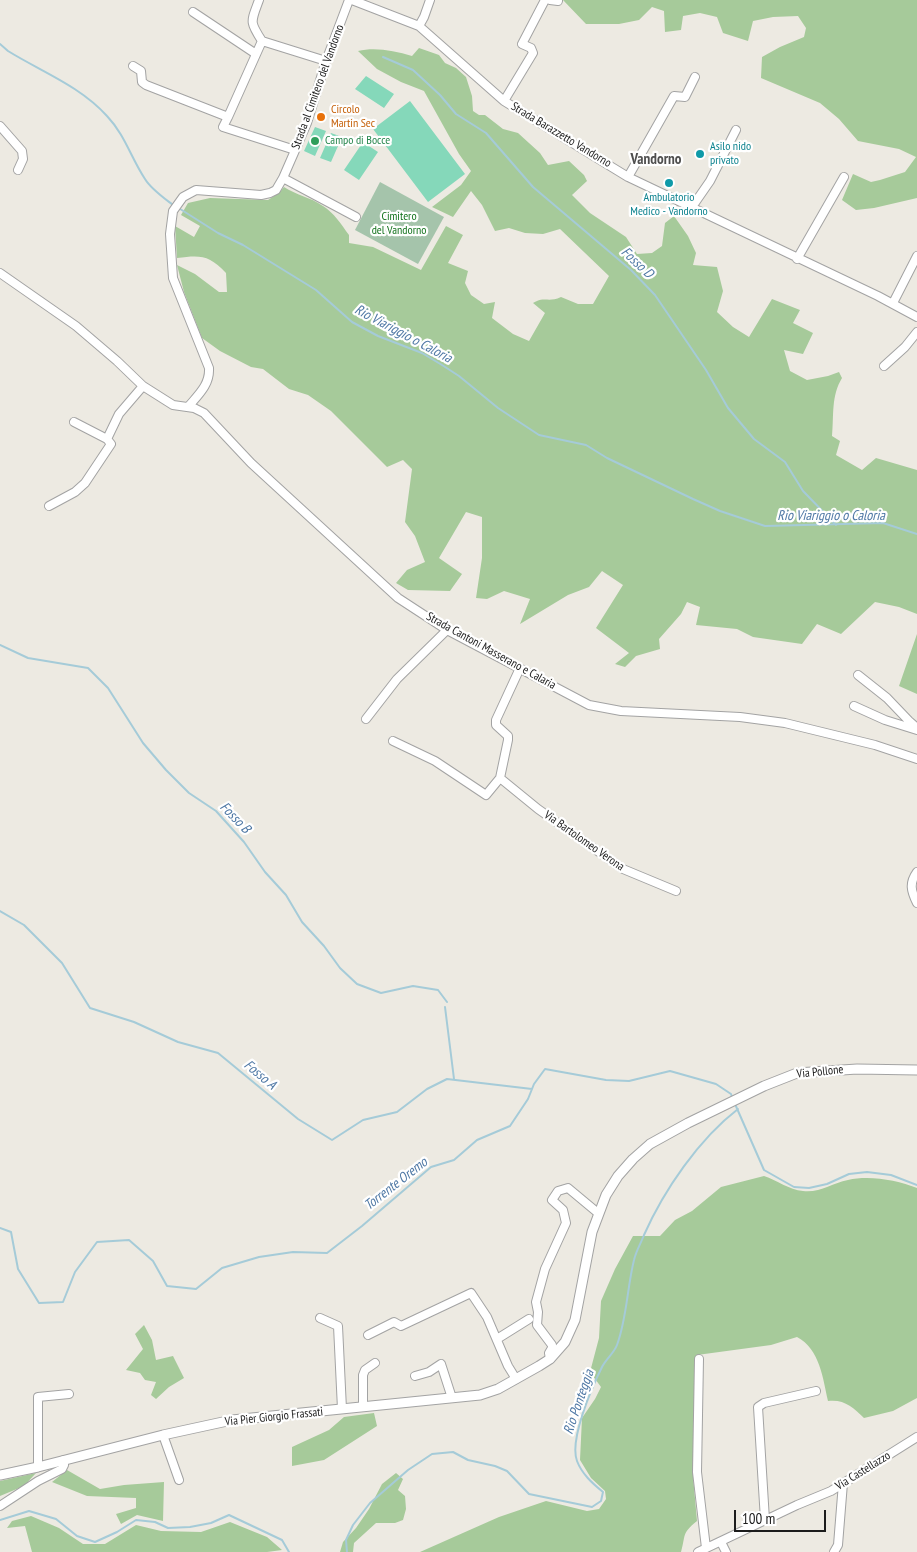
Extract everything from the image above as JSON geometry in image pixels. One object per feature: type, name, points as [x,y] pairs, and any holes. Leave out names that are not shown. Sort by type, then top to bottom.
[{"type":"street","points":[[259,0],[252,18],[252,25],[262,41],[326,61]]},
{"type":"street","name":"Strada Barazzetto Vandorno","points":[[351,0],[419,26],[504,101],[628,177],[892,303],[917,317]]},
{"type":"street","name":"Strada al Cimitero del Vandorno","points":[[188,407],[207,384],[210,377],[209,368],[173,278],[170,234],[173,211],[179,201],[196,190],[261,195],[276,190],[307,123],[326,61],[351,0]]},
{"type":"street","points":[[419,26],[430,0]]},
{"type":"street","points":[[504,101],[533,53],[531,48],[522,44],[545,0]]},
{"type":"street","points":[[550,0],[558,2],[556,0]]},
{"type":"street","points":[[193,12],[256,54]]},
{"type":"street","points":[[262,41],[223,127],[295,150]]},
{"type":"street","points":[[132,66],[141,70],[142,82],[146,85],[228,117]]},
{"type":"street","points":[[628,177],[674,96],[685,96],[695,76]]},
{"type":"street","points":[[0,126],[22,151],[22,159],[18,170]]},
{"type":"street","points":[[692,207],[710,181],[736,130]]},
{"type":"street","points":[[797,259],[844,177]]},
{"type":"street","points":[[283,178],[356,217]]},
{"type":"street","points":[[892,303],[917,256]]},
{"type":"street","name":"Strada Cantoni Masserano e Calaria","points":[[0,273],[76,326],[117,360],[143,386],[172,405],[188,407],[204,413],[251,463],[398,598],[447,630],[589,704],[621,711],[740,717],[786,723],[875,745],[917,759]]},
{"type":"street","points":[[884,366],[905,347],[917,332]]},
{"type":"street","points":[[107,439],[119,414],[143,386]]},
{"type":"street","points":[[50,506],[75,492],[85,483],[111,444],[107,439],[74,422]]},
{"type":"street","points":[[366,719],[397,679],[447,630]]},
{"type":"street","points":[[393,741],[435,761],[486,795],[500,778],[508,740],[508,736],[496,726],[496,720],[520,668]]},
{"type":"street","points":[[858,675],[887,698],[917,729]]},
{"type":"street","points":[[854,706],[885,720],[917,729]]},
{"type":"street","name":"Via Bartolomeo Verona","points":[[500,778],[538,809],[624,869],[676,890]]},
{"type":"street","points":[[917,872],[911,882],[911,892],[917,903]]},
{"type":"street","name":"Via Pollone","points":[[547,1361],[564,1342],[575,1320],[592,1232],[606,1195],[618,1176],[650,1144],[780,1078],[804,1071],[857,1068],[917,1070]]},
{"type":"street","points":[[547,1361],[552,1345],[537,1325],[538,1312],[536,1302],[545,1268],[566,1223],[563,1210],[552,1200],[558,1192],[568,1188],[598,1213]]},
{"type":"street","points":[[368,1335],[394,1322],[401,1326],[471,1292],[487,1317],[508,1366],[516,1379]]},
{"type":"street","points":[[320,1318],[338,1326],[342,1409]]},
{"type":"street","points":[[497,1339],[529,1319]]},
{"type":"street","points":[[699,1359],[697,1472],[706,1548]]},
{"type":"street","name":"Via Pier Giorgio Frassati","points":[[0,1475],[232,1420],[480,1396],[498,1389],[547,1361]]},
{"type":"street","points":[[362,1407],[358,1375],[375,1363]]},
{"type":"street","points":[[414,1376],[429,1372],[441,1364],[452,1398]]},
{"type":"street","points":[[765,1520],[758,1407],[764,1403],[816,1391]]},
{"type":"street","points":[[38,1467],[38,1396],[69,1394]]},
{"type":"street","points":[[163,1435],[179,1480]]},
{"type":"street","name":"Via Castellazzo","points":[[698,1552],[831,1491],[917,1437]]},
{"type":"street","points":[[0,1506],[62,1469],[64,1460]]},
{"type":"street","points":[[834,1552],[838,1545],[843,1482]]},
{"type":"street","points":[[720,1542],[726,1552]]},
{"type":"green space","points":[[563,0],[917,0],[917,198],[874,208],[856,210],[842,200],[853,174],[871,182],[880,180],[905,172],[916,157],[899,149],[858,141],[839,119],[820,103],[761,78],[762,57],[804,37],[806,28],[798,16],[773,17],[753,21],[748,41],[723,33],[717,17],[700,13],[683,16],[681,30],[665,32],[664,11],[652,7],[639,20],[619,24],[586,24]]},
{"type":"green space","points":[[419,48],[439,55],[445,63],[456,68],[466,77],[472,96],[473,111],[479,115],[485,115],[503,129],[518,133],[540,153],[548,165],[569,161],[584,175],[587,181],[572,195],[590,213],[626,237],[637,254],[652,253],[662,246],[665,223],[674,216],[688,236],[696,253],[693,265],[717,267],[723,291],[717,312],[733,327],[749,337],[772,299],[800,310],[793,323],[813,333],[803,354],[784,350],[790,371],[807,380],[839,372],[842,378],[836,392],[834,406],[832,436],[840,441],[836,455],[862,470],[876,458],[917,470],[917,614],[899,607],[875,602],[841,634],[817,624],[802,644],[753,637],[737,629],[696,625],[700,607],[687,602],[681,614],[659,639],[660,649],[636,656],[625,667],[615,664],[629,653],[596,628],[623,585],[602,571],[589,587],[568,595],[520,624],[530,599],[504,591],[487,599],[476,598],[482,558],[482,517],[466,512],[439,558],[462,574],[450,591],[408,590],[396,583],[407,570],[425,562],[415,536],[405,522],[412,469],[403,460],[387,467],[331,411],[308,395],[289,389],[263,369],[251,367],[220,351],[202,338],[184,292],[177,265],[195,274],[219,292],[227,292],[226,273],[215,263],[204,258],[177,258],[175,226],[194,237],[200,226],[181,215],[188,203],[210,198],[268,200],[279,193],[284,187],[313,200],[327,209],[349,235],[349,243],[373,247],[421,270],[446,226],[463,235],[448,263],[468,271],[465,283],[471,295],[484,304],[495,302],[492,318],[513,334],[529,341],[545,313],[533,303],[561,297],[578,304],[593,304],[609,276],[560,229],[543,234],[525,233],[509,228],[495,231],[482,205],[471,191],[453,217],[432,207],[461,185],[471,171],[459,154],[424,91],[401,82],[377,69],[358,51],[385,50],[412,56]]},
{"type":"green space","points":[[366,76],[394,94],[384,108],[355,89]]},
{"type":"green space","points":[[410,101],[465,174],[428,202],[373,129]]},
{"type":"green space","name":"Campo di Bocce","points":[[315,127],[326,131],[315,156],[304,151]]},
{"type":"green space","name":"Campo di Bocce","points":[[331,133],[342,137],[331,162],[320,158]]},
{"type":"green space","points":[[363,142],[378,152],[359,180],[344,170]]},
{"type":"green space","name":"Cimitero del Vandorno","points":[[380,182],[444,217],[418,264],[355,230]]},
{"type":"green space","points":[[917,634],[917,694],[899,686]]},
{"type":"green space","points":[[764,1176],[793,1189],[803,1191],[815,1191],[842,1181],[865,1178],[892,1181],[917,1188],[917,1398],[893,1411],[864,1418],[856,1410],[844,1403],[828,1401],[816,1357],[805,1342],[797,1337],[771,1345],[697,1355],[693,1476],[697,1521],[686,1532],[681,1552],[420,1552],[499,1517],[546,1501],[587,1511],[599,1509],[606,1499],[605,1491],[591,1478],[580,1460],[582,1418],[601,1387],[590,1372],[599,1338],[601,1301],[615,1269],[633,1236],[660,1236],[675,1220],[692,1211],[721,1187]]},
{"type":"green space","points":[[144,1325],[152,1340],[156,1360],[173,1356],[184,1378],[169,1387],[156,1399],[151,1395],[156,1382],[145,1380],[140,1373],[126,1370],[143,1349],[135,1334]]},
{"type":"green space","points":[[374,1413],[377,1426],[324,1460],[292,1466],[292,1447],[329,1430],[344,1417]]},
{"type":"green space","points":[[67,1470],[100,1489],[164,1482],[163,1521],[137,1515],[121,1524],[116,1514],[136,1508],[136,1498],[87,1496],[52,1482]]},
{"type":"green space","points":[[36,1473],[24,1486],[0,1496],[0,1481]]},
{"type":"green space","points":[[396,1473],[403,1479],[398,1490],[405,1496],[406,1509],[403,1520],[395,1523],[376,1523],[354,1543],[353,1552],[340,1552],[343,1542],[356,1528],[369,1509],[382,1484]]},
{"type":"green space","points":[[31,1516],[59,1528],[83,1544],[105,1544],[136,1525],[161,1531],[201,1532],[230,1522],[267,1537],[282,1550],[267,1552],[32,1552],[25,1526],[7,1528],[12,1521]]},
{"type":"waterway","name":"Rio Viariggio o Caloria","points":[[0,44],[8,51],[73,88],[96,105],[119,131],[148,183],[173,205]]},
{"type":"waterway","name":"Fosso D","points":[[383,57],[413,70],[440,95],[456,114],[486,133],[533,187],[631,270],[655,295],[706,370],[728,408],[754,439],[785,462],[803,491],[836,525]]},
{"type":"waterway","name":"Rio Viariggio o Caloria","points":[[177,207],[316,290],[352,322],[378,336],[422,353],[442,365],[459,376],[498,408],[539,435],[586,445],[607,458],[693,499],[720,511],[765,526],[883,523],[917,534]]},
{"type":"waterway","name":"Fosso B","points":[[0,645],[28,658],[88,668],[108,688],[143,743],[189,793],[216,811],[244,842],[265,872],[286,895],[302,922],[324,946],[340,968],[357,984],[381,993],[413,986],[438,990],[447,1002]]},
{"type":"waterway","name":"Fosso A","points":[[0,911],[24,925],[62,963],[90,1008],[134,1022],[178,1042],[218,1053],[298,1119],[332,1140],[363,1120],[397,1112],[427,1089],[447,1079],[532,1089]]},
{"type":"waterway","name":"Fosso B","points":[[445,1007],[454,1079]]},
{"type":"waterway","name":"Torrente Oremo","points":[[0,1228],[11,1232],[18,1269],[39,1303],[63,1302],[75,1272],[97,1242],[129,1240],[153,1261],[167,1286],[196,1289],[222,1268],[259,1257],[293,1252],[327,1253],[431,1167],[454,1160],[477,1140],[510,1126],[528,1099],[534,1084],[545,1069],[606,1080],[629,1081],[670,1071],[716,1084],[731,1094],[732,1097]]},
{"type":"waterway","name":"Torrente Oremo","points":[[735,1104],[764,1170],[794,1187],[809,1188],[827,1184],[849,1174],[867,1172],[891,1175],[917,1185]]},
{"type":"waterway","name":"Rio Ponteggia","points":[[347,1552],[346,1540],[353,1525],[370,1503],[408,1470],[432,1454],[453,1452],[468,1460],[495,1466],[507,1471],[529,1494],[592,1507],[601,1501],[603,1492],[588,1478],[577,1461],[575,1452],[576,1440],[593,1387],[604,1364],[616,1348],[625,1314],[636,1253],[652,1218],[684,1166],[710,1135],[738,1109]]},
{"type":"waterway","name":"Rio Ponteggia","points":[[0,1520],[29,1511],[56,1519],[77,1536],[95,1542],[117,1532],[136,1520],[155,1522],[168,1528],[190,1527],[211,1523],[229,1515],[282,1540],[289,1552]]},
{"type":"place","name":"Circolo Martin Sec","points":[[321,117]]},
{"type":"place","name":"Campo di Bocce","points":[[315,141]]},
{"type":"place","name":"Asilo nido privato","points":[[700,154]]},
{"type":"place","name":"Ambulatorio Medico - Vandorno","points":[[669,183]]},
{"type":"district","name":"Vandorno","points":[[656,160]]}]
